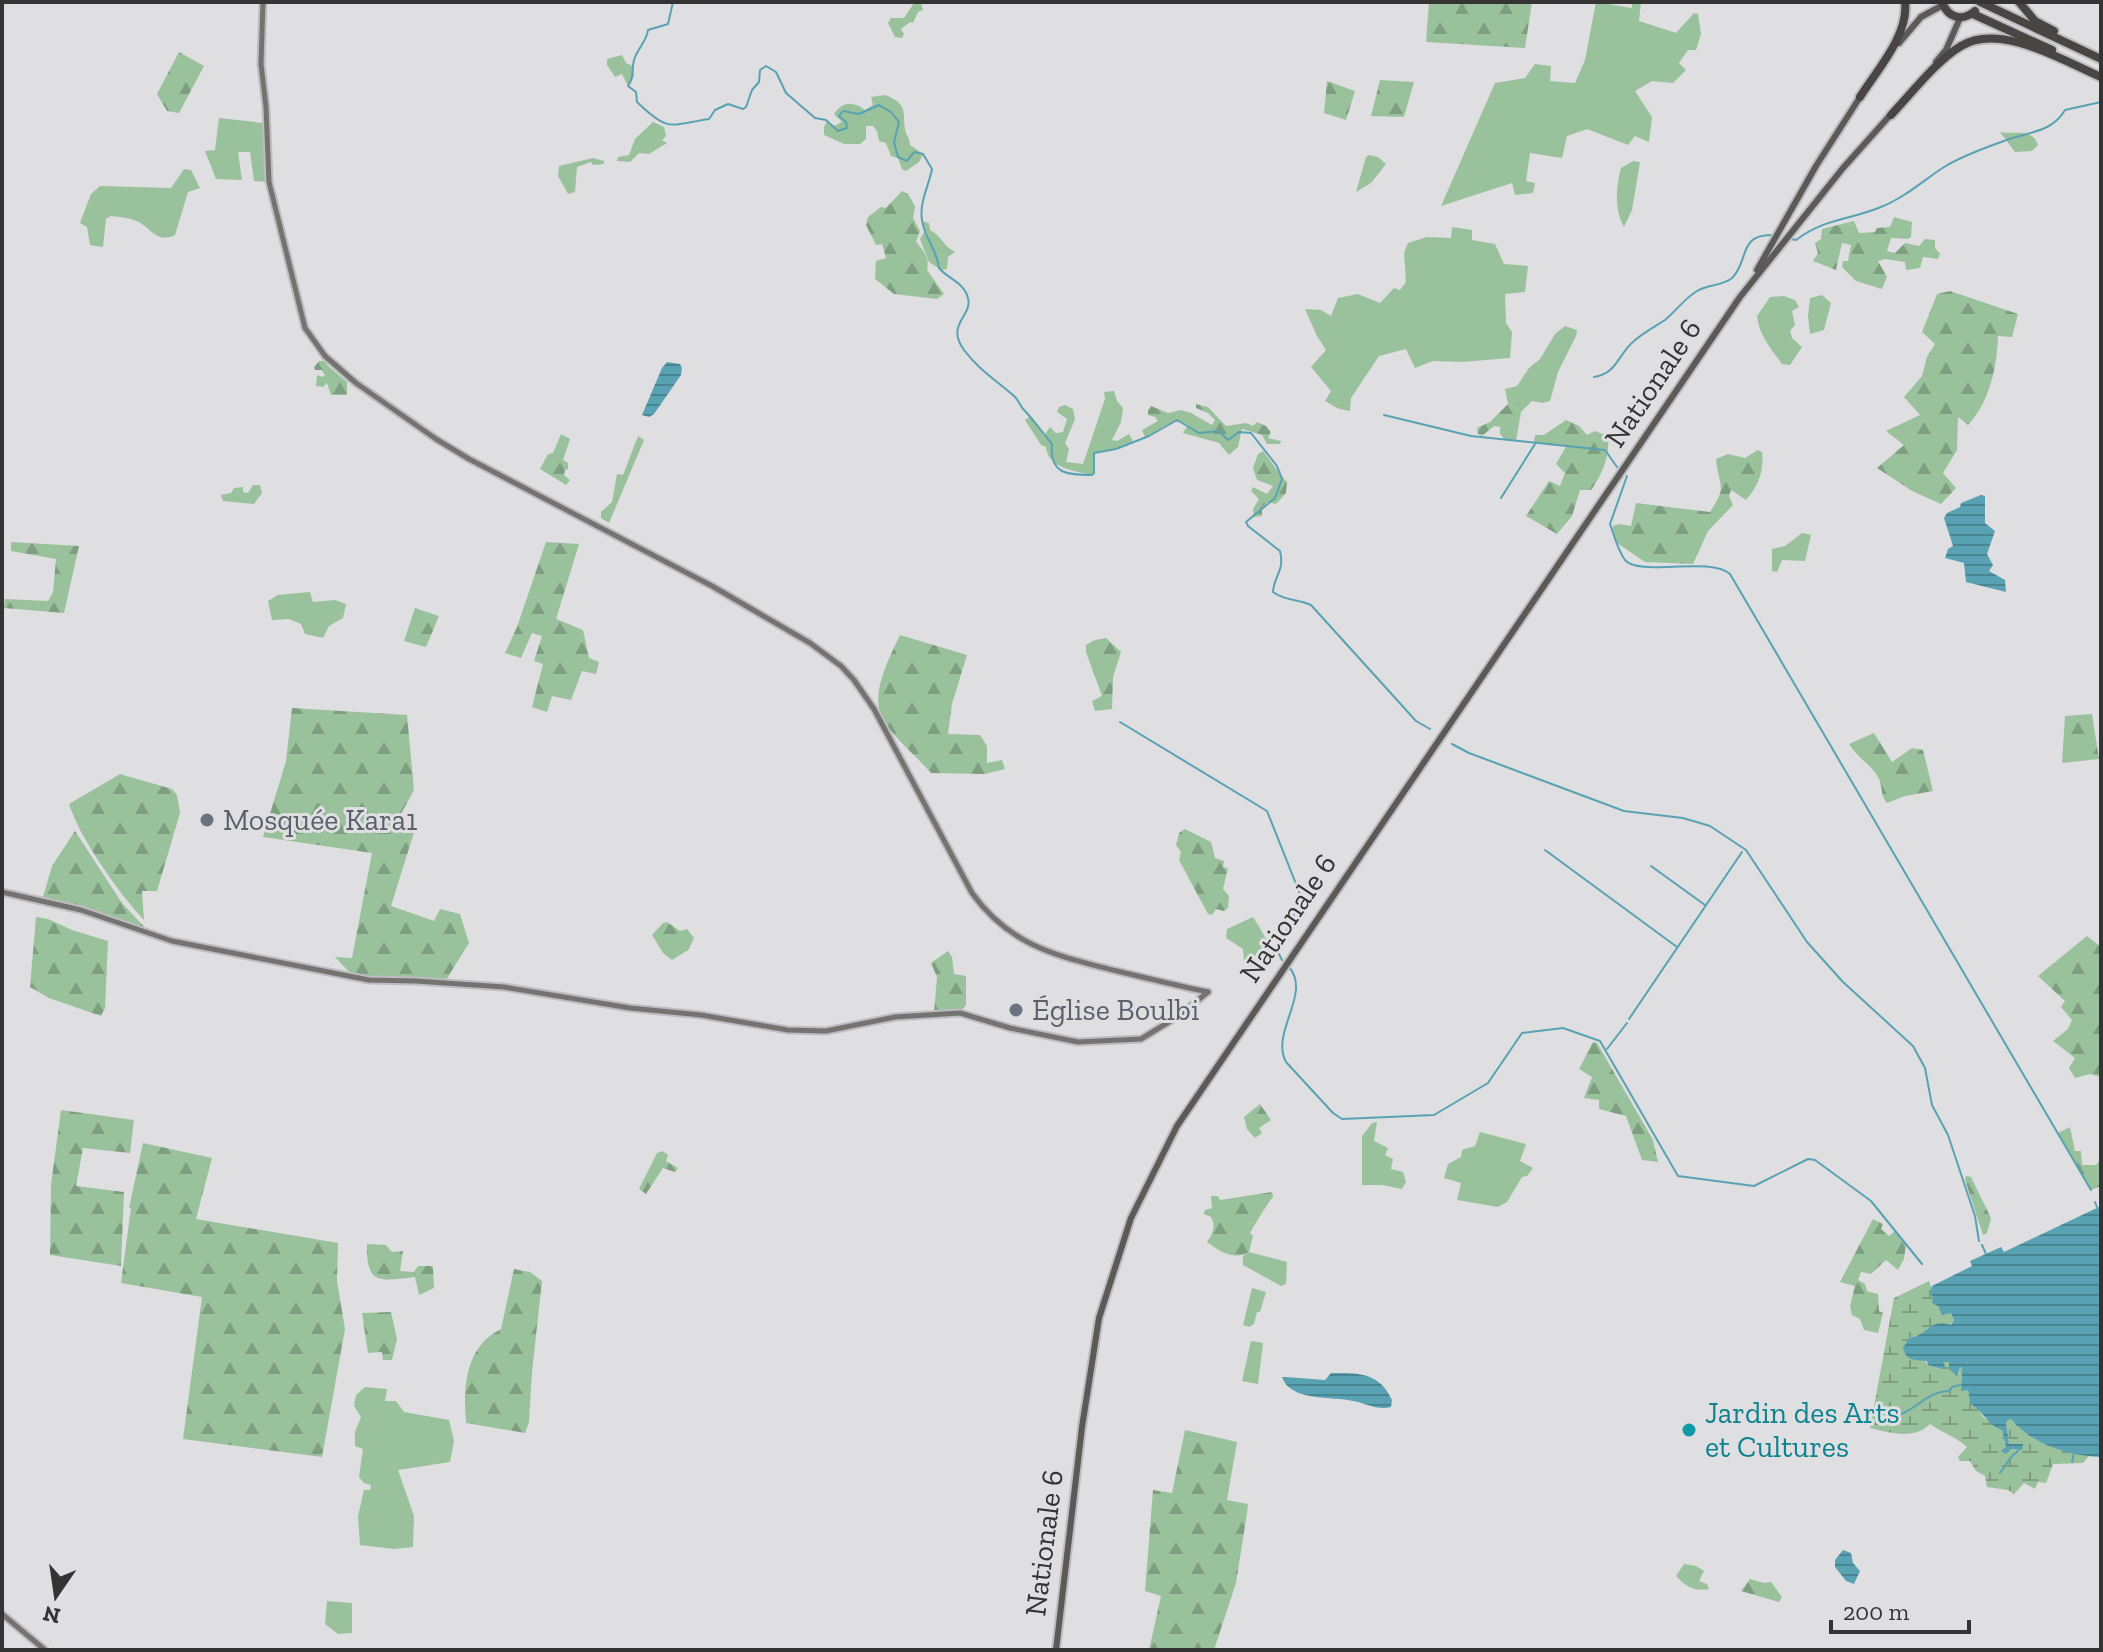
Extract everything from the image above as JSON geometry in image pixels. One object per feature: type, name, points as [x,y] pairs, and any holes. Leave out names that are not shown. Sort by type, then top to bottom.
[{"type":"highway","points":[[1860,97],[1898,37],[1906,14],[1905,2]]},
{"type":"highway","points":[[1973,14],[1980,2],[2101,56]]},
{"type":"highway","points":[[2019,2],[2035,21],[2101,56]]},
{"type":"highway","name":"Nationale 6","points":[[1943,4],[1950,14],[1960,18]]},
{"type":"highway","points":[[1960,18],[1973,14],[2101,75]]},
{"type":"highway","points":[[1891,115],[1962,45],[1985,38],[2013,40],[2101,75]]},
{"type":"main road","name":"Nationale 6","points":[[1745,290],[1801,191],[1860,97],[1911,26],[1943,4]]},
{"type":"main road","name":"Nationale 6","points":[[1056,1650],[1097,1331],[1115,1263],[1151,1175],[1194,1099],[1745,290],[1843,168],[1946,50],[1960,18]]},
{"type":"street","points":[[2,892],[81,910],[172,941],[359,979],[504,987],[788,1030],[826,1031],[895,1017],[960,1013],[1010,1028],[1078,1042],[1141,1039],[1208,992],[1072,961],[1036,947],[1010,932],[982,907],[972,893],[874,709],[841,666],[810,643],[712,586],[469,459],[356,383],[325,356],[312,341],[301,317],[269,182],[261,64],[263,2]]},
{"type":"street","points":[[2,1614],[45,1650]]},
{"type":"green space","points":[[1429,2],[1532,2],[1525,48],[1426,42]]},
{"type":"green space","points":[[1596,2],[1632,8],[1632,2],[1641,2],[1639,21],[1676,33],[1694,13],[1698,14],[1701,34],[1696,50],[1688,50],[1679,63],[1686,70],[1673,83],[1652,81],[1635,91],[1652,117],[1649,142],[1635,136],[1628,145],[1587,129],[1567,136],[1562,158],[1530,153],[1526,181],[1535,183],[1533,193],[1515,195],[1512,183],[1441,206],[1495,83],[1525,78],[1535,64],[1551,66],[1550,81],[1575,83],[1585,60]]},
{"type":"green space","points":[[914,3],[921,3],[923,10],[918,12],[913,23],[901,29],[904,34],[902,38],[895,37],[888,23],[891,18],[904,18]]},
{"type":"green space","points":[[179,52],[204,66],[179,113],[167,111],[157,94]]},
{"type":"green space","points":[[622,55],[626,63],[633,66],[634,76],[628,86],[622,74],[615,77],[607,65],[607,59]]},
{"type":"green space","points":[[1380,80],[1414,82],[1404,117],[1371,116]]},
{"type":"green space","points":[[1327,81],[1355,91],[1346,120],[1324,113]]},
{"type":"green space","points":[[885,95],[902,106],[910,145],[923,154],[919,162],[906,171],[898,158],[891,156],[886,143],[879,141],[873,126],[866,126],[866,139],[860,144],[844,144],[824,135],[827,121],[834,126],[842,122],[834,114],[844,105],[857,105],[865,110],[873,105],[871,97]]},
{"type":"green space","points":[[219,118],[264,123],[268,182],[254,181],[250,152],[238,152],[242,180],[216,179],[205,151],[215,150]]},
{"type":"green space","points":[[653,122],[664,127],[666,136],[662,140],[667,143],[649,154],[639,153],[630,162],[617,161],[618,157],[629,155],[635,139]]},
{"type":"green space","points":[[2000,132],[2027,134],[2038,145],[2032,151],[2015,152]]},
{"type":"green space","points":[[1366,157],[1378,157],[1386,164],[1371,183],[1356,192]]},
{"type":"green space","points":[[593,158],[604,161],[604,164],[593,165],[591,162],[577,167],[575,192],[568,194],[558,176],[559,166]]},
{"type":"green space","points":[[1633,161],[1640,162],[1632,210],[1624,227],[1617,206],[1618,182],[1621,168]]},
{"type":"green space","points":[[184,169],[191,170],[200,188],[188,192],[175,235],[160,237],[139,222],[111,216],[106,219],[103,247],[90,245],[87,227],[80,223],[91,194],[100,186],[171,188]]},
{"type":"green space","points":[[902,191],[908,194],[915,206],[913,218],[920,231],[916,242],[927,258],[927,270],[944,294],[937,299],[894,294],[875,279],[876,261],[886,258],[882,244],[876,245],[866,225],[868,217],[881,207],[886,208]]},
{"type":"green space","points":[[1894,217],[1912,222],[1911,237],[1891,238],[1887,251],[1895,253],[1905,243],[1919,246],[1925,239],[1935,240],[1935,248],[1940,254],[1938,259],[1923,257],[1920,268],[1906,270],[1905,262],[1878,261],[1887,277],[1882,289],[1856,281],[1842,267],[1843,261],[1848,261],[1851,245],[1842,243],[1836,270],[1813,261],[1818,253],[1815,243],[1821,239],[1822,229],[1854,221],[1859,233],[1875,232],[1877,228],[1890,227]]},
{"type":"green space","points":[[922,221],[929,223],[930,230],[955,252],[948,257],[947,269],[941,270],[929,262],[920,239],[925,230]]},
{"type":"green space","points":[[1452,227],[1472,230],[1472,240],[1495,244],[1504,264],[1528,266],[1525,292],[1505,294],[1506,323],[1512,332],[1510,358],[1433,361],[1415,368],[1406,349],[1379,356],[1351,398],[1350,411],[1325,401],[1331,391],[1311,367],[1326,350],[1305,309],[1321,310],[1331,316],[1338,298],[1358,294],[1380,303],[1394,288],[1400,290],[1406,282],[1404,253],[1408,243],[1427,237],[1451,238]]},
{"type":"green space","points":[[1950,291],[2018,314],[2012,337],[1998,336],[1994,371],[1982,406],[1968,425],[1958,417],[1957,450],[1943,473],[1956,488],[1941,504],[1912,491],[1877,468],[1904,445],[1886,431],[1920,415],[1904,397],[1922,376],[1927,357],[1935,344],[1922,332],[1937,294]]},
{"type":"green space","points":[[1822,295],[1831,303],[1824,330],[1810,334],[1810,298]]},
{"type":"green space","points":[[1784,296],[1795,300],[1799,307],[1792,311],[1795,325],[1790,331],[1792,338],[1802,347],[1790,365],[1782,364],[1770,347],[1757,316],[1770,297]]},
{"type":"green space","points":[[1565,326],[1577,330],[1576,336],[1558,372],[1550,401],[1532,401],[1521,412],[1508,404],[1505,389],[1517,386],[1529,368],[1540,359],[1555,334]]},
{"type":"green space","points":[[319,361],[325,361],[347,382],[347,395],[331,395],[327,383],[323,387],[316,386],[317,375],[325,375],[322,370],[315,370]]},
{"type":"green space","points":[[1114,391],[1123,408],[1121,422],[1112,440],[1117,441],[1129,434],[1133,441],[1116,449],[1094,453],[1092,475],[1064,468],[1052,460],[1025,420],[1031,416],[1044,436],[1050,427],[1056,433],[1063,432],[1067,419],[1057,412],[1059,407],[1065,405],[1073,409],[1075,419],[1065,443],[1069,449],[1066,462],[1083,464],[1105,399],[1104,392]]},
{"type":"green space","points":[[1196,404],[1208,407],[1226,426],[1246,423],[1253,426],[1257,422],[1266,426],[1271,432],[1268,438],[1281,441],[1280,444],[1267,444],[1262,435],[1242,429],[1238,447],[1229,455],[1219,443],[1183,433],[1188,425],[1178,422],[1145,437],[1142,430],[1158,421],[1148,415],[1151,406],[1168,413],[1181,410],[1191,413],[1212,425],[1215,420],[1196,408]]},
{"type":"green space","points":[[1508,404],[1521,412],[1516,441],[1505,440],[1500,434],[1500,427],[1494,426],[1482,436],[1478,434],[1477,428],[1490,422]]},
{"type":"green space","points":[[1566,420],[1579,426],[1587,435],[1595,431],[1608,436],[1608,451],[1595,484],[1591,490],[1580,490],[1572,516],[1557,534],[1526,516],[1549,481],[1560,486],[1565,473],[1556,464],[1566,447],[1534,443],[1535,435],[1544,435]]},
{"type":"green space","points":[[561,434],[570,439],[563,460],[568,463],[564,475],[570,480],[566,485],[540,469],[548,454],[553,453]]},
{"type":"green space","points":[[638,436],[644,440],[609,523],[601,518],[601,512],[612,502],[617,474],[623,475]]},
{"type":"green space","points":[[1758,450],[1762,452],[1762,465],[1754,489],[1746,500],[1731,490],[1729,496],[1733,505],[1708,531],[1693,564],[1645,562],[1617,543],[1613,526],[1631,526],[1636,503],[1710,512],[1721,491],[1716,459],[1728,454],[1745,458]]},
{"type":"green space","points":[[1263,451],[1287,482],[1286,493],[1276,504],[1268,502],[1262,507],[1262,516],[1254,517],[1253,509],[1259,499],[1251,491],[1253,487],[1267,494],[1273,486],[1257,480],[1253,468],[1258,454]]},
{"type":"green space","points":[[253,485],[260,485],[262,493],[254,504],[223,501],[221,495],[231,493],[234,488],[243,487],[243,492],[248,493]]},
{"type":"green space","points":[[1802,533],[1811,535],[1805,561],[1782,560],[1777,572],[1772,571],[1772,549],[1785,546]]},
{"type":"green space","points":[[11,542],[79,546],[64,613],[4,608],[5,599],[48,601],[53,592],[56,559],[11,551]]},
{"type":"green space","points":[[546,542],[579,544],[556,619],[583,630],[589,658],[599,662],[596,674],[582,671],[571,700],[552,696],[547,712],[532,707],[543,664],[534,661],[542,636],[532,633],[521,658],[505,653]]},
{"type":"green space","points":[[310,592],[313,602],[335,600],[346,604],[343,618],[329,626],[323,638],[305,634],[301,624],[289,619],[272,620],[268,601],[278,595]]},
{"type":"green space","points":[[415,608],[439,616],[426,647],[404,641]]},
{"type":"green space","points":[[900,635],[967,655],[952,704],[948,734],[980,735],[987,746],[987,763],[1002,760],[1005,769],[985,774],[931,773],[887,726],[878,704],[879,693],[885,668]]},
{"type":"green space","points":[[1106,638],[1121,652],[1113,677],[1112,709],[1095,711],[1092,701],[1102,696],[1086,645]]},
{"type":"green space","points":[[292,708],[407,715],[414,790],[396,823],[415,829],[391,906],[434,921],[440,909],[460,914],[469,943],[446,980],[351,974],[335,957],[352,958],[372,853],[263,837],[286,761]]},
{"type":"green space","points":[[2092,714],[2099,759],[2062,763],[2065,716]]},
{"type":"green space","points":[[1874,733],[1892,762],[1912,748],[1923,750],[1933,791],[1887,803],[1876,774],[1849,744]]},
{"type":"green space","points":[[120,774],[172,789],[177,795],[180,813],[157,891],[142,891],[144,920],[101,865],[69,804]]},
{"type":"green space","points":[[1185,829],[1211,842],[1215,858],[1224,861],[1223,867],[1228,868],[1223,889],[1229,896],[1228,908],[1224,911],[1216,909],[1212,915],[1208,914],[1179,860],[1181,852],[1176,845],[1179,833]]},
{"type":"green space","points":[[75,831],[122,903],[146,929],[43,897],[52,866]]},
{"type":"green space","points":[[36,917],[108,941],[105,1008],[101,1016],[49,998],[30,987]]},
{"type":"green space","points":[[1253,917],[1269,950],[1264,973],[1248,970],[1243,949],[1226,938],[1227,929]]},
{"type":"green space","points":[[667,922],[680,931],[687,929],[694,938],[688,950],[672,960],[663,953],[652,935]]},
{"type":"green space","points":[[2087,936],[2101,947],[2101,1077],[2090,1074],[2075,1078],[2069,1068],[2075,1058],[2053,1041],[2068,1029],[2072,1020],[2061,1007],[2065,1001],[2038,976]]},
{"type":"green space","points":[[948,951],[954,974],[966,976],[966,1005],[960,1013],[934,1013],[937,977],[931,963]]},
{"type":"green space","points":[[1593,1042],[1597,1043],[1653,1140],[1658,1162],[1642,1160],[1626,1116],[1599,1109],[1599,1100],[1584,1098],[1592,1077],[1579,1069]]},
{"type":"green space","points":[[1260,1104],[1271,1120],[1259,1128],[1262,1133],[1255,1138],[1247,1129],[1244,1117]]},
{"type":"green space","points":[[61,1110],[134,1120],[130,1153],[83,1148],[76,1186],[124,1192],[121,1266],[50,1255],[51,1185]]},
{"type":"green space","points":[[1377,1122],[1374,1141],[1388,1148],[1385,1155],[1393,1159],[1391,1169],[1403,1172],[1406,1182],[1402,1189],[1362,1185],[1362,1136],[1372,1123]]},
{"type":"green space","points":[[2070,1127],[2075,1151],[2081,1151],[2082,1165],[2096,1165],[2101,1159],[2101,1186],[2091,1190],[2058,1133]]},
{"type":"green space","points":[[1480,1132],[1526,1144],[1520,1161],[1533,1168],[1522,1177],[1507,1202],[1498,1207],[1457,1200],[1461,1183],[1444,1178],[1448,1164],[1461,1157],[1462,1150],[1475,1146]]},
{"type":"green space","points":[[143,1143],[212,1158],[196,1219],[338,1243],[337,1281],[345,1329],[322,1457],[183,1439],[202,1297],[121,1283],[129,1208]]},
{"type":"green space","points":[[662,1151],[668,1155],[666,1161],[678,1168],[675,1172],[663,1168],[646,1194],[639,1189],[657,1153]]},
{"type":"green space","points":[[1966,1176],[1971,1177],[1991,1218],[1987,1233],[1983,1235],[1965,1180]]},
{"type":"green space","points":[[1272,1192],[1273,1197],[1250,1233],[1253,1236],[1249,1252],[1232,1255],[1207,1242],[1213,1224],[1211,1217],[1204,1214],[1205,1210],[1212,1208],[1211,1196],[1218,1196],[1220,1200]]},
{"type":"green space","points":[[1873,1219],[1883,1224],[1881,1229],[1889,1236],[1895,1231],[1906,1244],[1904,1259],[1898,1270],[1886,1260],[1871,1274],[1861,1272],[1858,1280],[1865,1284],[1867,1291],[1878,1294],[1879,1311],[1883,1313],[1878,1333],[1864,1330],[1860,1319],[1852,1315],[1850,1306],[1855,1286],[1840,1282]]},
{"type":"green space","points":[[367,1244],[386,1245],[392,1252],[403,1251],[400,1271],[414,1272],[418,1266],[433,1266],[434,1288],[419,1295],[415,1277],[378,1278],[369,1267]]},
{"type":"green space","points":[[1249,1252],[1287,1262],[1286,1284],[1281,1286],[1243,1265],[1243,1256]]},
{"type":"green space","points":[[514,1269],[530,1272],[542,1281],[529,1422],[525,1433],[466,1423],[465,1396],[469,1369],[480,1346],[501,1329]]},
{"type":"green space","points":[[1929,1281],[1938,1306],[1955,1318],[1951,1325],[1909,1338],[1928,1365],[1942,1369],[1944,1362],[1950,1362],[1958,1375],[1960,1366],[1963,1368],[1961,1377],[1968,1390],[1970,1404],[1984,1418],[2002,1429],[2006,1448],[2016,1450],[2009,1444],[2006,1422],[2011,1419],[2036,1440],[2089,1456],[2083,1463],[2053,1464],[2046,1483],[2038,1482],[2035,1489],[2024,1483],[2014,1494],[1987,1487],[1985,1476],[1976,1471],[1970,1461],[1960,1461],[1958,1457],[1967,1447],[1930,1424],[1910,1434],[1870,1428],[1894,1298]]},
{"type":"green space","points":[[1252,1288],[1266,1292],[1260,1312],[1257,1312],[1254,1324],[1249,1327],[1243,1325]]},
{"type":"green space","points":[[391,1312],[397,1339],[392,1360],[383,1360],[382,1352],[368,1353],[362,1313]]},
{"type":"green space","points":[[1251,1341],[1263,1343],[1258,1384],[1242,1381]]},
{"type":"green space","points":[[365,1387],[387,1389],[385,1401],[396,1401],[404,1412],[449,1420],[454,1441],[450,1462],[398,1470],[414,1516],[413,1547],[394,1549],[360,1545],[358,1516],[364,1490],[370,1490],[371,1485],[359,1477],[363,1449],[355,1446],[355,1432],[361,1417],[354,1406],[356,1395]]},
{"type":"green space","points":[[1185,1430],[1237,1442],[1227,1500],[1248,1504],[1236,1583],[1214,1650],[1149,1650],[1161,1596],[1145,1591],[1153,1490],[1172,1493]]},
{"type":"green space","points":[[1684,1564],[1704,1571],[1699,1581],[1707,1584],[1709,1589],[1690,1587],[1676,1576]]},
{"type":"green space","points":[[1750,1579],[1771,1582],[1782,1597],[1779,1602],[1741,1591]]},
{"type":"green space","points":[[327,1601],[352,1603],[352,1633],[338,1634],[325,1624]]},
{"type":"water","points":[[667,362],[680,364],[681,375],[654,414],[649,417],[642,415],[662,368]]},
{"type":"water","points":[[1985,496],[1985,523],[1995,531],[1987,554],[1993,565],[1989,571],[2005,580],[2006,592],[1966,582],[1964,563],[1945,558],[1948,549],[1953,546],[1944,518],[1961,503]]},
{"type":"water","points":[[2101,1206],[2101,1457],[2077,1454],[2039,1442],[2011,1419],[2006,1422],[2009,1444],[2023,1444],[2022,1450],[2011,1449],[2006,1454],[2001,1451],[2006,1447],[2002,1430],[1992,1425],[1970,1404],[1968,1390],[1961,1391],[1962,1368],[1957,1376],[1949,1369],[1949,1362],[1944,1362],[1945,1368],[1942,1369],[1928,1365],[1927,1361],[1909,1358],[1903,1348],[1909,1338],[1933,1325],[1951,1325],[1954,1320],[1951,1313],[1942,1315],[1938,1306],[1932,1303],[1932,1286],[1972,1266],[1970,1261],[2001,1247],[2004,1252]]},
{"type":"water","points":[[1331,1373],[1359,1374],[1374,1379],[1387,1391],[1392,1400],[1391,1407],[1303,1394],[1294,1391],[1282,1377],[1325,1380]]},
{"type":"water","points":[[1843,1550],[1851,1553],[1853,1563],[1860,1571],[1854,1584],[1846,1581],[1835,1567],[1835,1560]]},
{"type":"waterway","points":[[673,2],[668,24],[648,30],[635,56],[628,86],[636,92],[637,102],[664,123],[709,119],[715,110],[728,104],[743,109],[746,107],[752,90],[759,82],[760,70],[766,66],[776,72],[786,93],[815,118],[826,120],[838,131],[847,128],[846,122],[839,116],[843,111],[859,114],[879,105],[891,112],[899,122],[894,142],[898,157],[907,161],[914,152],[923,154],[932,169],[921,214],[939,268],[959,284],[968,298],[967,310],[958,327],[959,341],[975,363],[1016,398],[1052,444],[1053,462],[1057,467],[1068,473],[1092,475],[1094,453],[1116,449],[1149,436],[1177,420],[1199,433],[1219,431],[1228,440],[1239,432],[1251,433],[1277,466],[1282,479],[1275,498],[1246,522],[1280,551],[1281,563],[1273,592],[1311,605],[1416,721],[1430,729]]},
{"type":"waterway","points":[[1791,239],[1796,240],[1827,223],[1889,203],[1965,156],[2045,128],[2065,110],[2101,102]]},
{"type":"waterway","points":[[1594,377],[1613,368],[1634,341],[1665,320],[1693,294],[1732,278],[1753,239],[1771,235]]},
{"type":"waterway","points":[[1384,415],[1471,436],[1605,450],[1617,467]]},
{"type":"waterway","points":[[1501,498],[1535,444]]},
{"type":"waterway","points":[[1627,476],[1610,524],[1625,560],[1644,567],[1707,567],[1730,574],[2091,1190]]},
{"type":"waterway","points":[[1120,722],[1267,811],[1302,899],[1277,950],[1282,960]]},
{"type":"waterway","points":[[1452,744],[1624,811],[1683,818],[1710,826],[1746,850],[1807,942],[1843,982],[1913,1046],[1925,1068],[1932,1105],[1948,1135],[1975,1216],[1979,1241]]},
{"type":"waterway","points":[[1545,850],[1677,947]]},
{"type":"waterway","points":[[1629,1019],[1742,852]]},
{"type":"waterway","points":[[1651,866],[1705,905]]},
{"type":"waterway","points":[[1289,967],[1296,989],[1283,1038],[1282,1050],[1286,1062],[1342,1119],[1434,1115],[1488,1083],[1522,1033],[1563,1028],[1600,1041],[1678,1176],[1754,1186],[1808,1159],[1815,1160],[1871,1201],[1922,1264]]},
{"type":"waterway","points":[[1607,1049],[1627,1023]]},
{"type":"waterway","points":[[2095,1202],[2097,1207]]},
{"type":"waterway","points":[[1982,1245],[1986,1254]]},
{"type":"waterway","points":[[1898,1415],[1935,1394],[1960,1385]]},
{"type":"waterway","points":[[2000,1473],[2018,1451]]},
{"type":"waterway","points":[[2072,1462],[2074,1452]]},
{"type":"place","name":"Mosquée Kara1","points":[[207,820]]},
{"type":"place","name":"Église Boulbi","points":[[1016,1010]]},
{"type":"place","name":"Jardin des Arts et Cultures","points":[[1689,1430]]}]
